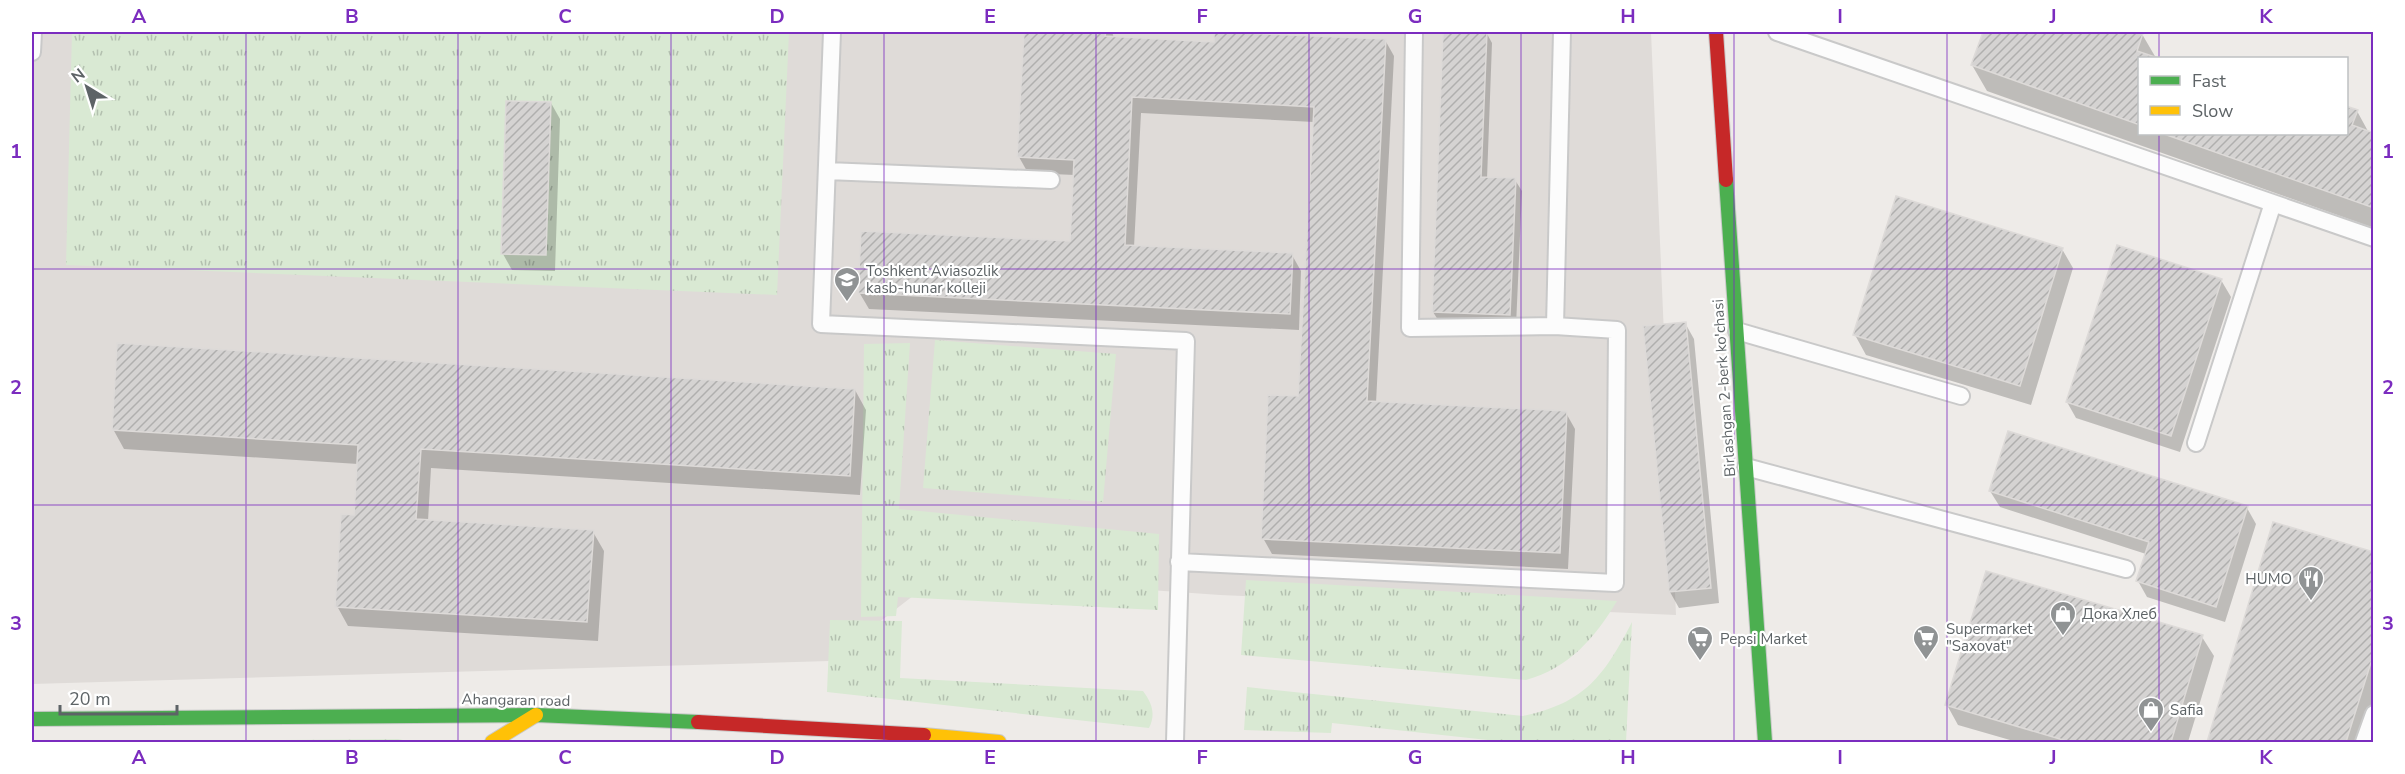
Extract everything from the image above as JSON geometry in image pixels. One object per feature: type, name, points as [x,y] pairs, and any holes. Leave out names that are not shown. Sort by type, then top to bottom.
[{"type":"main road","name":"Birlashgan 2-berk ko'chasi","points":[[1716,32],[1765,742]]},
{"type":"main road","name":"Ahangaran road","points":[[32,719],[536,715],[864,730],[999,742]]},
{"type":"main road","points":[[492,742],[536,715]]},
{"type":"lane","points":[[32,52],[33,32]]},
{"type":"lane","points":[[832,32],[821,324],[1185,342],[1174,742]]},
{"type":"lane","points":[[1179,562],[1615,583],[1617,330],[1555,326],[1410,328],[1414,32]]},
{"type":"lane","points":[[1555,326],[1562,32]]},
{"type":"lane","points":[[1777,32],[2373,238]]},
{"type":"lane","points":[[827,171],[1051,180]]},
{"type":"lane","points":[[2196,443],[2273,203]]},
{"type":"lane","points":[[1737,331],[1961,396]]},
{"type":"lane","points":[[1746,467],[2126,569]]},
{"type":"lane","points":[[2364,742],[2373,714]]},
{"type":"shaded area","name":"Toshkent Aviasozlik kasb-hunar kolleji","points":[[32,32],[1651,32],[1676,615],[1220,595],[940,575],[829,661],[32,684]]},
{"type":"green space","points":[[72,32],[789,32],[777,295],[66,265]]},
{"type":"green space","points":[[935,340],[1116,354],[1103,502],[923,488]]},
{"type":"green space","points":[[910,343],[899,509],[1159,534],[1158,610],[898,597],[896,616],[861,617],[864,344]]},
{"type":"green space","points":[[1246,580],[1617,601],[1600,627],[1579,650],[1555,668],[1526,680],[1241,655]]},
{"type":"green space","points":[[830,620],[902,621],[900,678],[1143,691],[1152,709],[1151,723],[1149,728],[827,692]]},
{"type":"green space","points":[[1632,622],[1626,742],[1506,742],[1332,723],[1331,733],[1244,730],[1247,687],[1523,716],[1562,703],[1577,695],[1590,684],[1612,658]]},
{"type":"green space","points":[[398,739],[413,742],[32,742]]},
{"type":"building","points":[[1024,32],[1106,32],[1105,36],[1214,42],[1214,32],[1386,39],[1367,401],[1567,411],[1560,553],[1261,539],[1268,395],[1298,396],[1314,107],[1132,97],[1125,245],[1293,253],[1290,314],[858,293],[861,231],[1070,241],[1074,160],[1017,157]]},
{"type":"building","points":[[1443,32],[1487,32],[1481,177],[1516,178],[1510,315],[1432,312]]},
{"type":"building","points":[[1983,32],[2143,33],[2137,51],[2155,57],[2138,57],[2138,124],[1971,65]]},
{"type":"building","points":[[506,101],[551,102],[546,255],[501,254]]},
{"type":"building","points":[[2348,107],[2358,110],[2352,125],[2374,133],[2374,208],[2167,135],[2348,135]]},
{"type":"building","points":[[1896,196],[2063,248],[2020,386],[1853,335]]},
{"type":"building","points":[[2117,245],[2222,279],[2171,436],[2066,402]]},
{"type":"building","points":[[1686,322],[1711,588],[1669,592],[1643,326]]},
{"type":"building","points":[[117,343],[855,389],[850,476],[421,449],[416,519],[594,530],[587,622],[335,607],[341,514],[354,515],[358,445],[112,430]]},
{"type":"building","points":[[2008,431],[2248,506],[2216,607],[2136,581],[2149,542],[1989,491]]},
{"type":"building","name":"HUMO","points":[[2273,522],[2374,552],[2374,653],[2346,742],[2207,742]]},
{"type":"building","points":[[1986,571],[2203,635],[2171,742],[2070,742],[1945,705]]},
{"type":"traffic: fast","points":[[1726,180],[1765,742]]},
{"type":"traffic: fast","points":[[32,719],[536,715],[698,722]]},
{"type":"traffic: slow","points":[[492,742],[536,715]]},
{"type":"traffic: slow","points":[[924,735],[999,742]]},
{"type":"traffic: jam","points":[[1716,32],[1726,180]]},
{"type":"traffic: jam","points":[[698,722],[924,735]]},
{"type":"place","name":"Toshkent Aviasozlik kasb-hunar kolleji","points":[[847,303]]},
{"type":"place","name":"HUMO","points":[[2311,602]]},
{"type":"place","name":"Дока Хлеб","points":[[2063,637]]},
{"type":"place","name":"Supermarket \"Saxovat\"","points":[[1926,661]]},
{"type":"place","name":"Pepsi Market","points":[[1700,662]]},
{"type":"place","name":"Safia","points":[[2151,733]]}]
